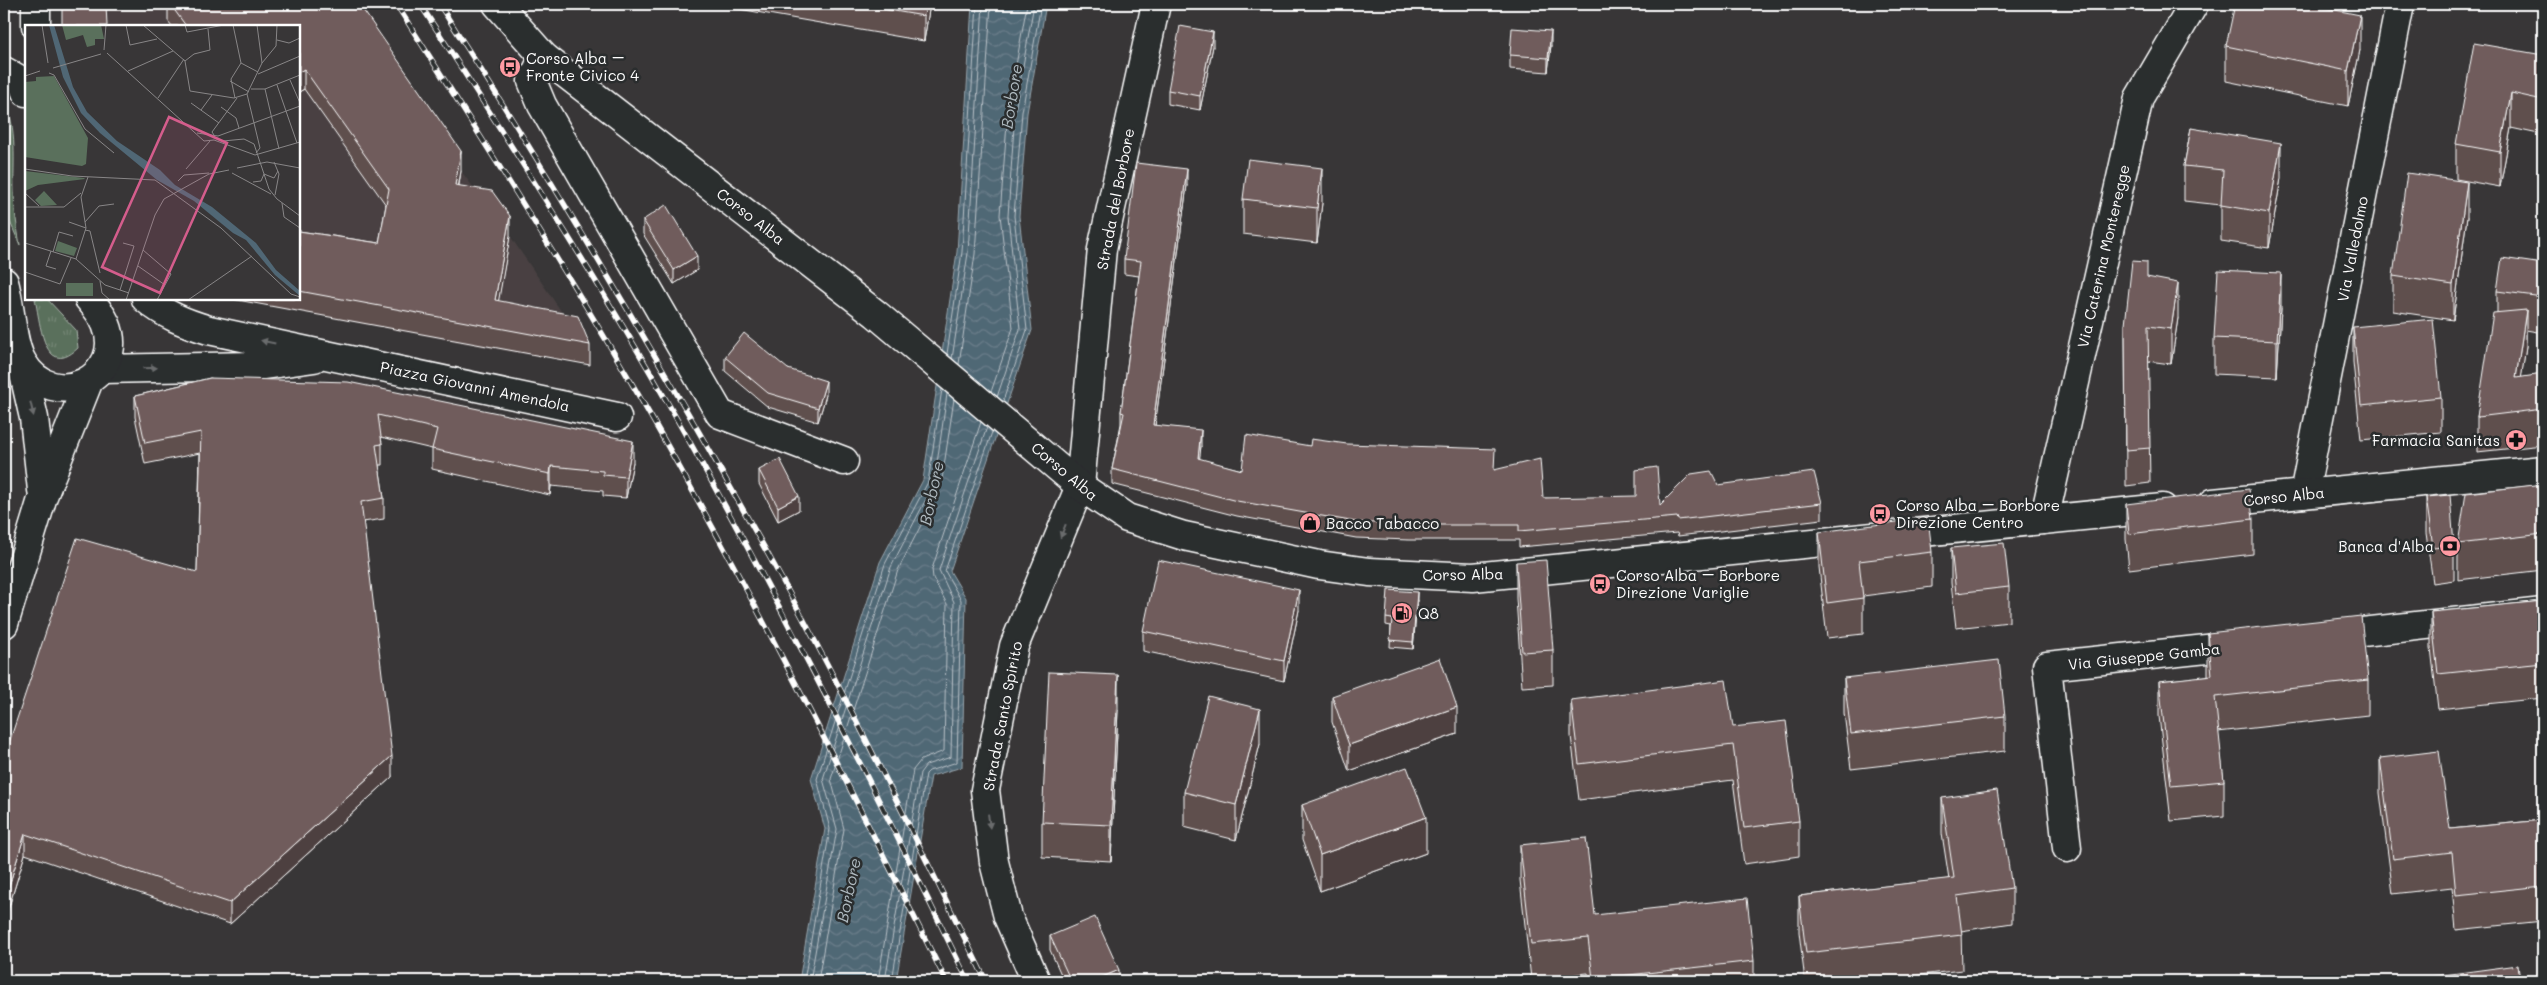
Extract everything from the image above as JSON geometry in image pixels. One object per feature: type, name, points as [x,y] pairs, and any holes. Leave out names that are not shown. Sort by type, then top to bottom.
[{"type":"street","points":[[36,4],[36,25]]},
{"type":"street","name":"Corso Alba","points":[[497,4],[544,57],[876,314],[1080,486],[1127,518],[1184,536],[1319,565],[1369,572],[1429,576],[1483,576],[2543,470]]},
{"type":"street","name":"Strada del Borbore","points":[[1080,486],[1102,249],[1156,4]]},
{"type":"street","name":"Via Caterina Monteregge","points":[[2044,520],[2139,98],[2194,4]]},
{"type":"street","name":"Via Valledolmo","points":[[2304,494],[2400,4]]},
{"type":"street","points":[[544,57],[532,81],[542,105],[720,414],[844,461]]},
{"type":"street","points":[[4,71],[22,81],[25,89]]},
{"type":"street","name":"Piazza Giovanni Amendola","points":[[5,294],[21,361],[30,375],[44,384],[59,388],[75,387],[95,375],[257,366],[333,355]]},
{"type":"street","name":"Piazza Giovanni Amendola","points":[[147,300],[162,311],[185,323],[209,330],[617,417]]},
{"type":"street","points":[[4,624],[43,496],[95,375],[108,355],[110,339],[106,323],[96,302]]},
{"type":"street","points":[[21,361],[34,418],[43,496]]},
{"type":"street","name":"Strada Santo Spirito","points":[[1036,981],[1008,917],[994,862],[985,790],[1014,646],[1080,486]]},
{"type":"street","points":[[2305,638],[2543,612]]},
{"type":"street","name":"Via Giuseppe Gamba","points":[[2067,848],[2046,666],[2265,642]]},
{"type":"shaded area","points":[[62,4],[345,4],[461,171],[510,236],[578,336],[586,362],[578,363],[505,351],[236,300],[300,300],[300,25],[62,25]]},
{"type":"green space","points":[[4,103],[13,133],[15,204],[20,245],[4,208]]},
{"type":"green space","points":[[35,300],[48,300],[76,330],[78,348],[66,356],[57,357],[50,352],[42,332]]},
{"type":"water","name":"Borbore","points":[[972,4],[1046,4],[1027,113],[1019,216],[1032,330],[950,571],[966,598],[962,767],[931,776],[896,981],[799,981],[825,829],[811,779],[880,562],[923,480],[957,252]]},
{"type":"building","points":[[62,4],[106,4],[107,25],[62,25]]},
{"type":"building","points":[[170,4],[359,4],[461,151],[455,185],[492,191],[510,216],[495,300],[578,316],[590,345],[300,291],[300,231],[379,243],[389,189],[304,69],[300,71],[300,25],[185,25]]},
{"type":"building","points":[[853,4],[926,4],[924,16]]},
{"type":"building","points":[[2235,4],[2305,4],[2360,15],[2348,71],[2226,46]]},
{"type":"building","points":[[1180,26],[1213,32],[1200,96],[1168,90]]},
{"type":"building","points":[[1512,28],[1551,31],[1548,58],[1510,55]]},
{"type":"building","points":[[2474,43],[2543,55],[2543,100],[2511,93],[2500,152],[2456,144]]},
{"type":"building","points":[[2191,128],[2281,143],[2269,213],[2221,205],[2223,170],[2184,166]]},
{"type":"building","points":[[1248,159],[1322,168],[1317,208],[1243,199]]},
{"type":"building","points":[[1136,163],[1187,169],[1153,425],[1201,430],[1198,458],[1242,470],[1246,435],[1310,446],[1311,439],[1347,444],[1495,449],[1494,470],[1540,459],[1543,498],[1636,496],[1636,470],[1657,467],[1660,505],[1691,474],[1711,471],[1718,485],[1814,472],[1822,503],[1678,520],[1677,517],[1519,531],[1519,525],[1409,525],[1356,522],[1237,501],[1112,469],[1124,413],[1121,412],[1141,261],[1124,259]]},
{"type":"building","points":[[2407,173],[2467,182],[2453,285],[2393,276]]},
{"type":"building","points":[[666,205],[697,256],[674,270],[643,220]]},
{"type":"building","points":[[2502,258],[2543,264],[2543,297],[2497,291]]},
{"type":"building","points":[[2132,261],[2147,262],[2147,277],[2178,283],[2171,329],[2148,326],[2150,448],[2126,450],[2125,325]]},
{"type":"building","points":[[2218,270],[2281,273],[2277,341],[2214,338]]},
{"type":"building","points":[[2526,310],[2516,378],[2543,374],[2543,409],[2477,417],[2493,313]]},
{"type":"building","points":[[2433,319],[2441,397],[2361,405],[2353,327]]},
{"type":"building","points":[[744,333],[788,369],[826,381],[818,408],[768,393],[725,357]]},
{"type":"building","points":[[210,378],[348,382],[633,441],[626,477],[603,475],[603,471],[551,466],[550,474],[432,449],[437,429],[378,415],[382,444],[376,445],[384,498],[361,502],[392,756],[230,903],[25,834],[4,902],[4,758],[77,538],[197,572],[201,432],[145,443],[135,396]]},
{"type":"building","points":[[780,459],[799,496],[778,507],[759,470]]},
{"type":"building","points":[[2543,484],[2543,534],[2458,544],[2466,493]]},
{"type":"building","points":[[2249,489],[2253,519],[2129,534],[2126,504]]},
{"type":"building","points":[[2450,495],[2454,545],[2433,547],[2426,497]]},
{"type":"building","points":[[1928,518],[1932,552],[1859,561],[1863,598],[1827,603],[1819,532]]},
{"type":"building","points":[[2004,543],[2009,587],[1956,593],[1951,548]]},
{"type":"building","points":[[1158,560],[1299,590],[1284,661],[1143,631]]},
{"type":"building","points":[[1546,560],[1553,650],[1522,652],[1516,562]]},
{"type":"building","points":[[1388,590],[1417,592],[1413,642],[1390,640],[1392,619],[1386,618]]},
{"type":"building","points":[[2543,601],[2543,663],[2438,674],[2431,612]]},
{"type":"building","points":[[2361,616],[2368,680],[2215,697],[2224,781],[2171,786],[2159,681],[2212,675],[2208,633]]},
{"type":"building","points":[[1440,658],[1457,707],[1349,745],[1332,696]]},
{"type":"building","points":[[1999,660],[2005,716],[1851,734],[1844,678]]},
{"type":"building","points":[[1049,672],[1118,675],[1111,825],[1042,822]]},
{"type":"building","points":[[1726,680],[1733,727],[1786,721],[1799,821],[1744,828],[1733,745],[1579,764],[1571,700]]},
{"type":"building","points":[[1208,696],[1260,709],[1236,805],[1184,792]]},
{"type":"building","points":[[2439,751],[2450,829],[2543,820],[2543,886],[2456,895],[2452,852],[2393,859],[2380,758]]},
{"type":"building","points":[[1407,767],[1426,817],[1320,855],[1302,805]]},
{"type":"building","points":[[1997,790],[2012,888],[1957,896],[1962,935],[1806,953],[1799,896],[1954,878],[1942,798]]},
{"type":"building","points":[[1586,838],[1595,915],[1747,898],[1754,961],[1593,979],[1588,938],[1531,944],[1520,845]]},
{"type":"building","points":[[1095,917],[1119,970],[1093,981],[1071,981],[1050,936]]},
{"type":"building","points":[[2518,965],[2520,981],[2399,981]]},
{"type":"railway","points":[[396,4],[574,287],[673,455],[793,679],[946,981]]},
{"type":"railway","points":[[420,4],[537,186],[650,372],[774,597],[892,827],[968,981]]},
{"type":"railway","points":[[439,4],[569,212],[653,352],[774,565],[829,668],[986,981]]},
{"type":"place","name":"Corso Alba – Fronte Civico 4","points":[[510,67]]},
{"type":"place","name":"Farmacia Sanitas","points":[[2516,440]]},
{"type":"place","name":"Corso Alba – Borbore Direzione Centro","points":[[1880,514]]},
{"type":"place","name":"Bacco Tabacco","points":[[1310,523]]},
{"type":"place","name":"Banca d'Alba","points":[[2450,546]]},
{"type":"place","name":"Corso Alba – Borbore Direzione Variglie","points":[[1600,584]]},
{"type":"place","name":"Q8","points":[[1402,613]]}]
